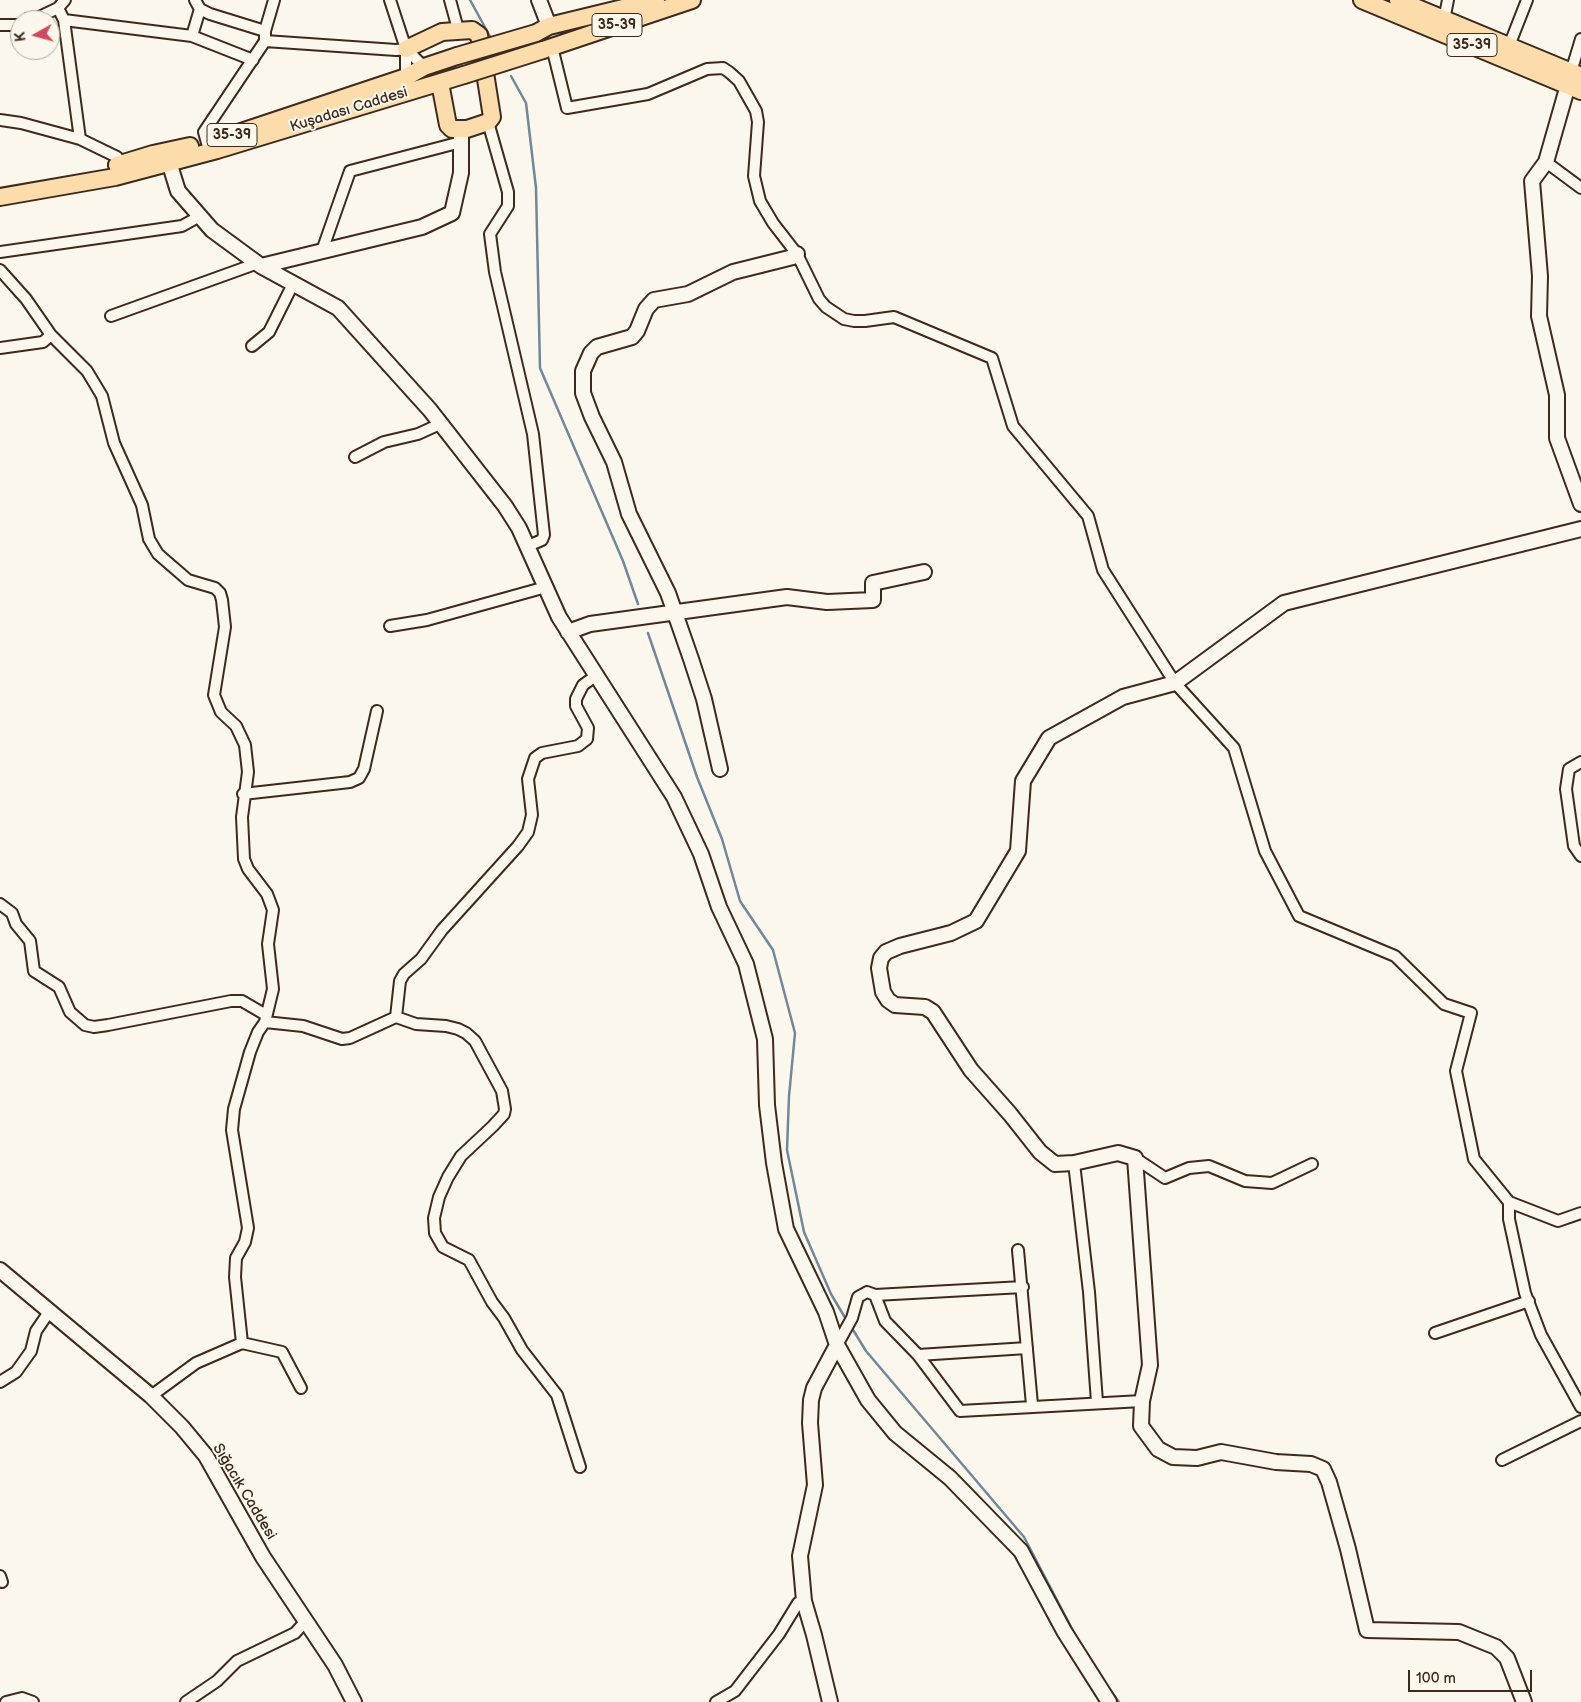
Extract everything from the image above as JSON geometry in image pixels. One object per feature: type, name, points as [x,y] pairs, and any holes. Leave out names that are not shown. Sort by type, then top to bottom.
[{"type":"main road","name":"Kuşadası Caddesi","points":[[0,186],[119,165],[153,154],[208,143],[406,77],[424,67],[542,29],[656,0]]},
{"type":"main road","name":"Kuşadası Caddesi","points":[[0,197],[115,177],[169,162],[440,83],[692,0]]},
{"type":"main road","name":"35-39","points":[[1362,0],[1575,81]]},
{"type":"main road","name":"35-39","points":[[1398,0],[1509,46],[1575,81]]},
{"type":"main road","points":[[406,48],[442,32],[472,30],[479,34],[492,107],[492,117],[488,122],[461,136],[448,125],[440,83]]},
{"type":"street","points":[[208,143],[204,132],[253,60],[265,36],[274,0]]},
{"type":"street","points":[[390,0],[406,48],[406,77]]},
{"type":"street","points":[[450,0],[458,30]]},
{"type":"street","points":[[539,0],[542,29]]},
{"type":"street","points":[[1444,20],[1448,0]]},
{"type":"street","points":[[1509,46],[1527,0]]},
{"type":"street","points":[[62,4],[80,139]]},
{"type":"street","points":[[192,36],[198,4],[219,18],[265,36],[396,50],[406,48]]},
{"type":"street","points":[[64,20],[192,36],[253,60]]},
{"type":"street","points":[[1581,39],[1575,81],[1546,162],[1532,181],[1540,276],[1539,316],[1557,396],[1557,438],[1581,504]]},
{"type":"street","points":[[406,48],[424,67]]},
{"type":"street","points":[[548,48],[567,108],[648,94],[707,69],[723,68],[730,72],[739,81],[756,111],[758,122],[754,176],[760,201],[773,223],[797,254],[819,299],[835,315],[844,319],[864,321],[894,317],[992,358],[1013,426],[1088,516],[1103,570],[1174,683],[1234,748],[1265,851],[1299,916],[1395,956],[1444,1004],[1471,1013],[1456,1071],[1474,1159],[1508,1202],[1558,1221],[1581,1213]]},
{"type":"street","points":[[0,120],[30,125],[80,139],[117,157],[119,165]]},
{"type":"street","points":[[488,122],[508,192],[508,206],[490,234],[495,272],[533,434],[544,535],[542,540],[528,546]]},
{"type":"street","points":[[111,316],[260,264],[322,251],[422,227],[452,214],[461,173],[461,136],[350,171],[322,251]]},
{"type":"street","points":[[169,162],[178,191],[212,230],[260,264],[338,308],[440,424],[505,506],[528,546],[568,632],[674,797],[701,854],[719,907],[746,964],[765,1039],[767,1106],[774,1163],[786,1229],[826,1312],[838,1345],[868,1400],[895,1433],[950,1478],[1020,1551],[1064,1631],[1109,1702]]},
{"type":"street","points":[[1546,162],[1581,188]]},
{"type":"street","points":[[0,252],[182,226],[200,216]]},
{"type":"street","points":[[720,769],[704,698],[668,593],[624,502],[614,462],[583,392],[584,371],[586,361],[597,347],[632,337],[637,331],[646,309],[654,300],[688,294],[733,272],[793,257],[797,254]]},
{"type":"street","points":[[0,270],[26,299],[51,335],[87,371],[102,396],[114,443],[142,506],[150,539],[158,554],[188,580],[211,585],[220,592],[225,627],[214,695],[221,712],[236,726],[245,745],[248,772],[244,794],[241,844],[248,869],[267,894],[273,910],[268,944],[273,989],[266,1019],[258,1032],[250,1052],[234,1109],[232,1130],[248,1228],[245,1242],[236,1258],[235,1277],[242,1343]]},
{"type":"street","points":[[252,346],[269,332],[294,282]]},
{"type":"street","points":[[0,348],[42,342],[51,335]]},
{"type":"street","points":[[355,457],[384,442],[418,434],[440,424]]},
{"type":"street","points":[[1312,1164],[1272,1183],[1245,1181],[1209,1166],[1189,1168],[1165,1178],[1135,1158],[1118,1153],[1074,1163],[1055,1164],[1040,1152],[1010,1114],[970,1070],[933,1012],[925,1007],[896,1005],[888,1000],[881,980],[881,958],[886,952],[900,946],[950,933],[976,921],[1018,852],[1023,781],[1049,738],[1123,697],[1174,683],[1284,603],[1581,530]]},
{"type":"street","points":[[568,632],[590,624],[787,597],[826,602],[873,600],[873,583],[924,572]]},
{"type":"street","points":[[390,626],[426,620],[546,587]]},
{"type":"street","points":[[396,1017],[400,981],[404,974],[421,959],[442,930],[528,832],[532,815],[528,779],[535,758],[542,753],[578,746],[587,739],[588,728],[576,706],[576,699],[583,685],[597,675]]},
{"type":"street","points":[[244,794],[341,783],[358,778],[364,769],[376,711]]},
{"type":"street","points":[[1581,762],[1569,769],[1566,789],[1574,846],[1581,856]]},
{"type":"street","points":[[0,904],[12,913],[16,924],[30,941],[34,970],[59,987],[70,1012],[85,1025],[94,1027],[108,1025],[231,1001],[242,1001],[266,1019],[303,1026],[342,1040],[396,1017],[416,1024],[446,1026],[466,1033],[475,1041],[502,1091],[504,1114],[461,1156],[448,1177],[437,1204],[434,1218],[435,1232],[443,1247],[470,1260],[492,1302],[504,1318],[522,1350],[557,1395],[580,1467]]},
{"type":"street","points":[[1135,1158],[1150,1365],[1142,1401],[1142,1426],[1158,1449],[1173,1457],[1196,1458],[1221,1452],[1276,1462],[1311,1464],[1323,1469],[1345,1539],[1367,1630],[1459,1632],[1496,1647],[1507,1658],[1524,1702]]},
{"type":"street","points":[[1074,1163],[1089,1292],[1097,1402]]},
{"type":"street","points":[[1508,1202],[1509,1219],[1528,1301],[1541,1335],[1581,1407]]},
{"type":"street","points":[[1018,1250],[1023,1287],[1032,1405]]},
{"type":"street","name":"Sığacık Caddesi","points":[[0,1270],[151,1396],[182,1427],[206,1456],[263,1556],[335,1665],[354,1702]]},
{"type":"street","points":[[830,1702],[804,1601],[800,1576],[801,1543],[813,1502],[814,1485],[810,1423],[811,1400],[814,1388],[852,1318],[858,1297],[867,1292],[875,1295],[1023,1287]]},
{"type":"street","points":[[875,1295],[885,1321],[918,1355],[960,1411],[1032,1405],[1142,1401]]},
{"type":"street","points":[[1434,1334],[1528,1301]]},
{"type":"street","points":[[0,1382],[16,1372],[31,1351],[36,1331],[49,1312]]},
{"type":"street","points":[[151,1396],[196,1364],[242,1343],[282,1352],[301,1388]]},
{"type":"street","points":[[918,1355],[1027,1348]]},
{"type":"street","points":[[1502,1460],[1581,1421]]},
{"type":"street","points":[[716,1702],[735,1690],[780,1634],[798,1602],[804,1601]]},
{"type":"street","points":[[186,1702],[217,1682],[237,1661],[295,1633],[305,1622]]},
{"type":"street","points":[[6,1702],[22,1698],[32,1702]]},
{"type":"waterway","points":[[470,0],[492,40]]},
{"type":"waterway","points":[[511,76],[526,103],[536,188],[540,368],[623,561],[638,604]]},
{"type":"waterway","points":[[648,633],[697,777],[722,839],[740,901],[773,950],[795,1033],[789,1096],[787,1150],[804,1232],[831,1294],[847,1321]]},
{"type":"waterway","points":[[850,1325],[866,1351],[1024,1537],[1081,1646]]},
{"type":"waterway","points":[[1104,1682],[1119,1702]]}]
